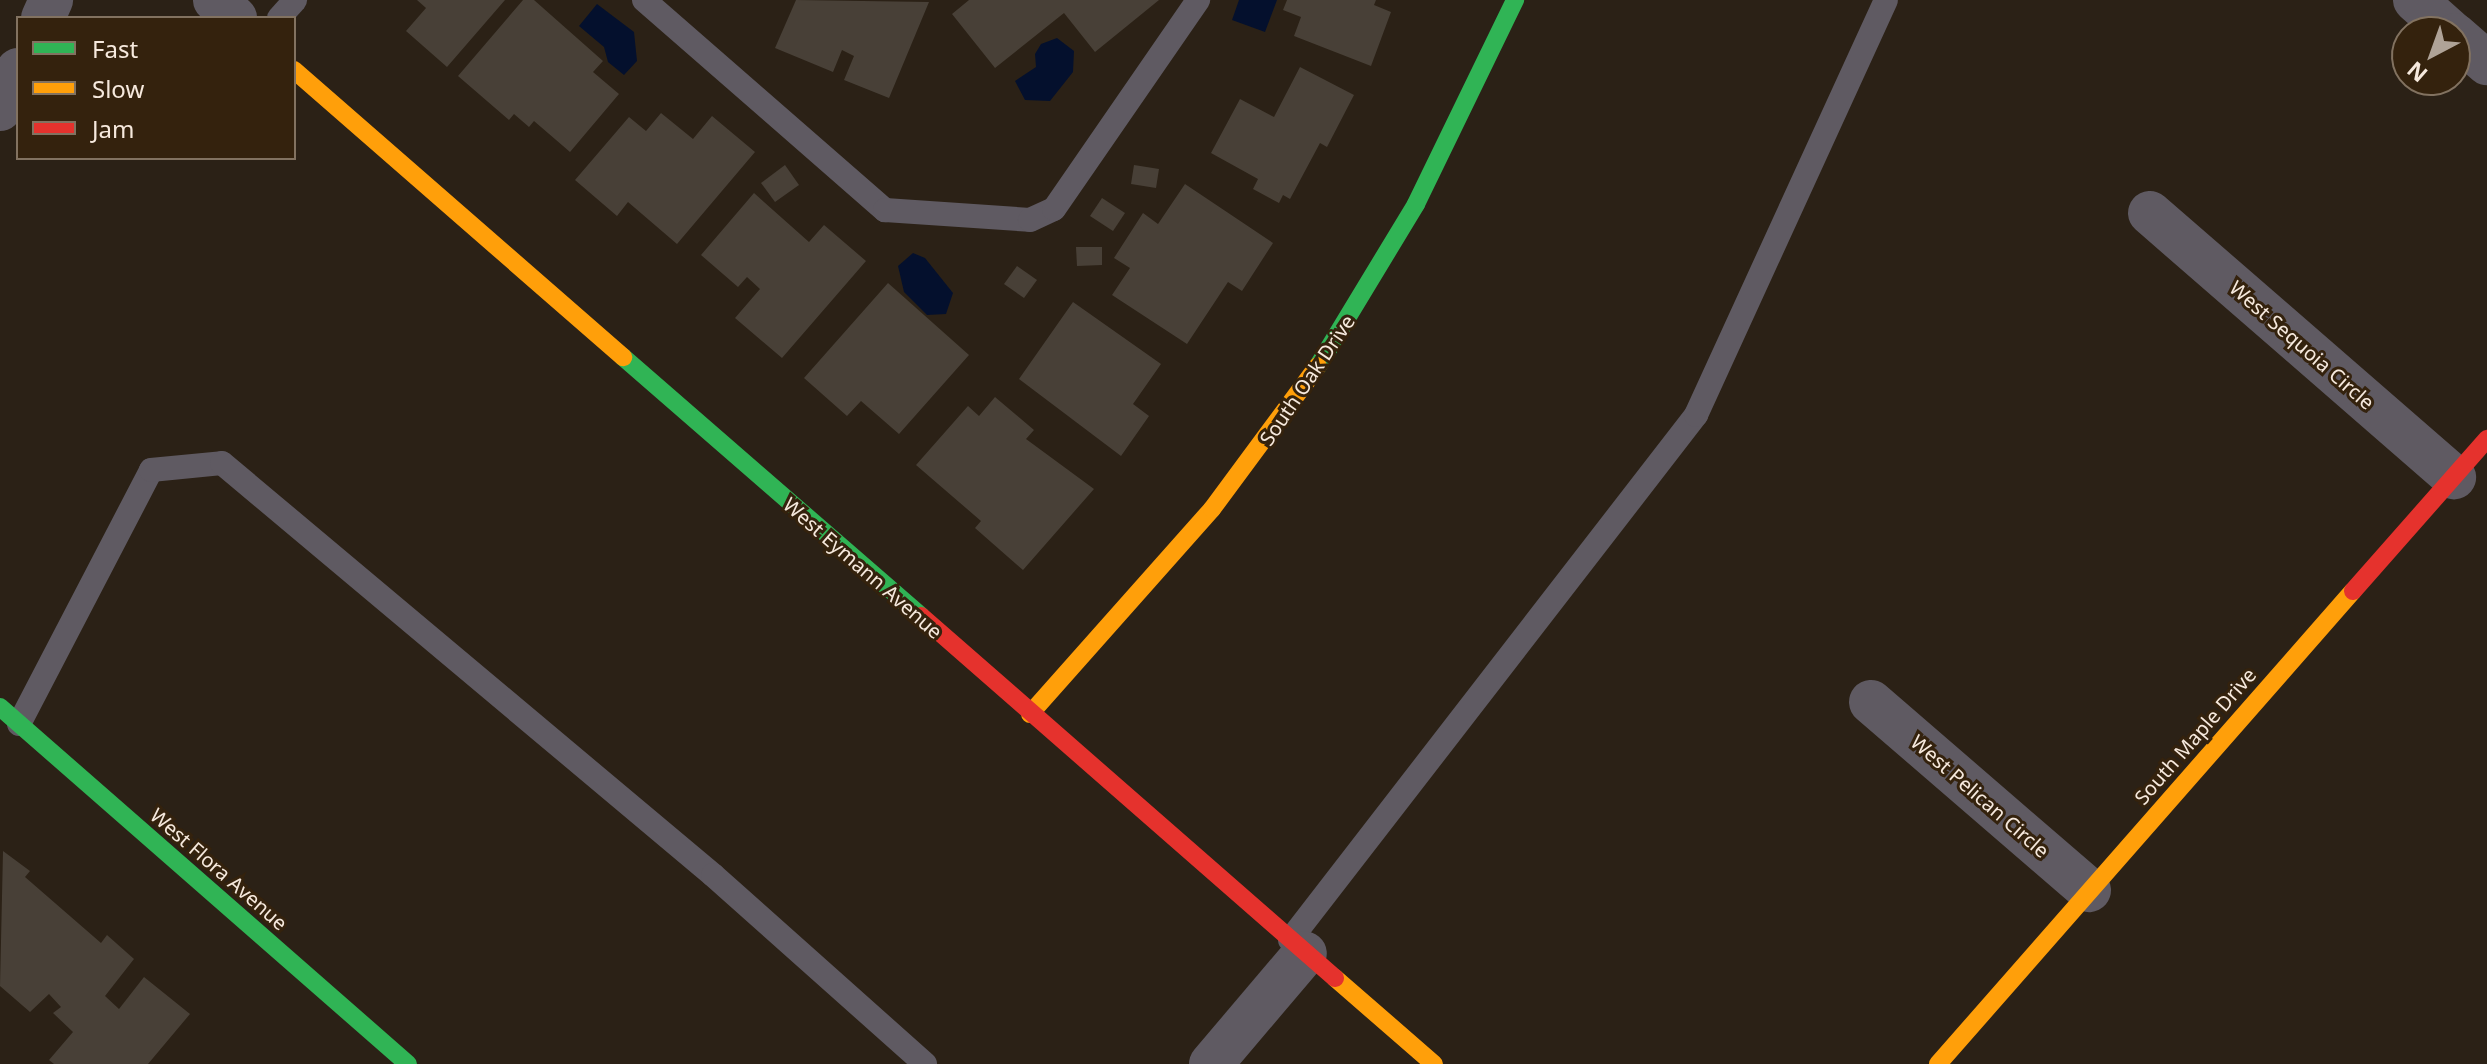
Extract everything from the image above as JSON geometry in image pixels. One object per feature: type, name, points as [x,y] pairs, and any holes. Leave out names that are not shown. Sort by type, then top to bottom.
[{"type":"street","points":[[215,0],[233,16]]},
{"type":"street","name":"South Oak Drive","points":[[1030,714],[1212,509],[1327,355],[1416,204],[1515,0]]},
{"type":"street","points":[[2415,0],[2433,16]]},
{"type":"street","points":[[2471,49],[2487,63]]},
{"type":"street","name":"West Eymann Avenue","points":[[296,72],[1434,1064]]},
{"type":"street","points":[[0,109],[16,74]]},
{"type":"street","name":"West Sequoia Circle","points":[[2150,213],[2454,477]]},
{"type":"street","name":"South Maple Drive","points":[[1938,1064],[2487,439]]},
{"type":"street","name":"West Pelican Circle","points":[[1871,702],[2089,890]]},
{"type":"street","name":"West Flora Avenue","points":[[0,707],[408,1064]]},
{"type":"street","points":[[1211,1064],[1298,946]]},
{"type":"lane","points":[[281,16],[295,0]]},
{"type":"lane","points":[[644,0],[885,210],[1030,220],[1054,209],[1198,0]]},
{"type":"lane","points":[[1298,946],[1696,415],[1886,0]]},
{"type":"lane","points":[[19,724],[151,470],[222,463],[713,875],[925,1064]]},
{"type":"water","points":[[1239,0],[1277,0],[1265,32],[1232,20]]},
{"type":"water","points":[[597,4],[634,32],[637,61],[624,75],[608,62],[604,47],[579,26]]},
{"type":"water","points":[[1057,38],[1074,51],[1073,72],[1050,101],[1025,100],[1015,81],[1036,67],[1035,54],[1041,44]]},
{"type":"water","points":[[913,253],[925,258],[953,293],[946,314],[927,315],[904,292],[898,266]]},
{"type":"building","points":[[417,0],[505,0],[447,67],[406,31],[426,8]]},
{"type":"building","points":[[523,0],[534,0],[603,61],[593,72],[619,94],[570,152],[534,121],[529,127],[514,114],[509,120],[458,76]]},
{"type":"building","points":[[796,0],[929,2],[889,98],[844,80],[854,56],[842,50],[833,72],[775,48]]},
{"type":"building","points":[[969,0],[1159,0],[1095,52],[1064,13],[995,68],[952,14]]},
{"type":"building","points":[[1287,0],[1376,0],[1374,5],[1391,12],[1371,66],[1294,36],[1301,17],[1283,10]]},
{"type":"building","points":[[1300,67],[1354,95],[1327,147],[1320,143],[1290,199],[1283,195],[1279,203],[1253,189],[1258,179],[1211,153],[1240,99],[1274,117]]},
{"type":"building","points":[[661,113],[693,139],[712,116],[755,152],[677,244],[628,202],[617,216],[575,180],[629,117],[646,131]]},
{"type":"building","points":[[785,165],[799,185],[775,202],[761,183]]},
{"type":"building","points":[[1134,165],[1159,169],[1156,188],[1131,184]]},
{"type":"building","points":[[1185,184],[1273,243],[1242,291],[1228,282],[1187,344],[1112,295],[1130,268],[1114,258],[1143,213],[1158,224]]},
{"type":"building","points":[[754,193],[809,242],[824,225],[866,261],[782,358],[735,318],[760,289],[747,277],[738,287],[701,255]]},
{"type":"building","points":[[1102,198],[1125,213],[1113,231],[1090,216]]},
{"type":"building","points":[[1076,247],[1102,247],[1102,265],[1077,266]]},
{"type":"building","points":[[1017,266],[1037,280],[1024,298],[1004,284]]},
{"type":"building","points":[[888,283],[969,355],[899,434],[861,401],[847,416],[804,378]]},
{"type":"building","points":[[1073,302],[1161,364],[1133,404],[1149,416],[1121,456],[1019,379]]},
{"type":"building","points":[[995,397],[1034,430],[1026,439],[1094,489],[1023,570],[975,528],[981,521],[916,465],[968,406],[979,416]]},
{"type":"building","points":[[3,851],[30,871],[25,877],[101,943],[107,935],[134,959],[105,996],[119,1009],[144,977],[190,1014],[148,1064],[54,1064],[49,1060],[73,1032],[53,1013],[61,1007],[49,994],[30,1012],[0,986]]},
{"type":"traffic: fast","points":[[1318,366],[1416,204],[1515,0]]},
{"type":"traffic: fast","points":[[623,357],[921,616]]},
{"type":"traffic: fast","points":[[0,707],[408,1064]]},
{"type":"traffic: slow","points":[[296,72],[623,357]]},
{"type":"traffic: slow","points":[[1030,714],[1212,509],[1318,366]]},
{"type":"traffic: slow","points":[[1938,1064],[2353,591]]},
{"type":"traffic: slow","points":[[1335,978],[1434,1064]]},
{"type":"traffic: jam","points":[[2353,591],[2487,439]]},
{"type":"traffic: jam","points":[[921,616],[1335,978]]}]
